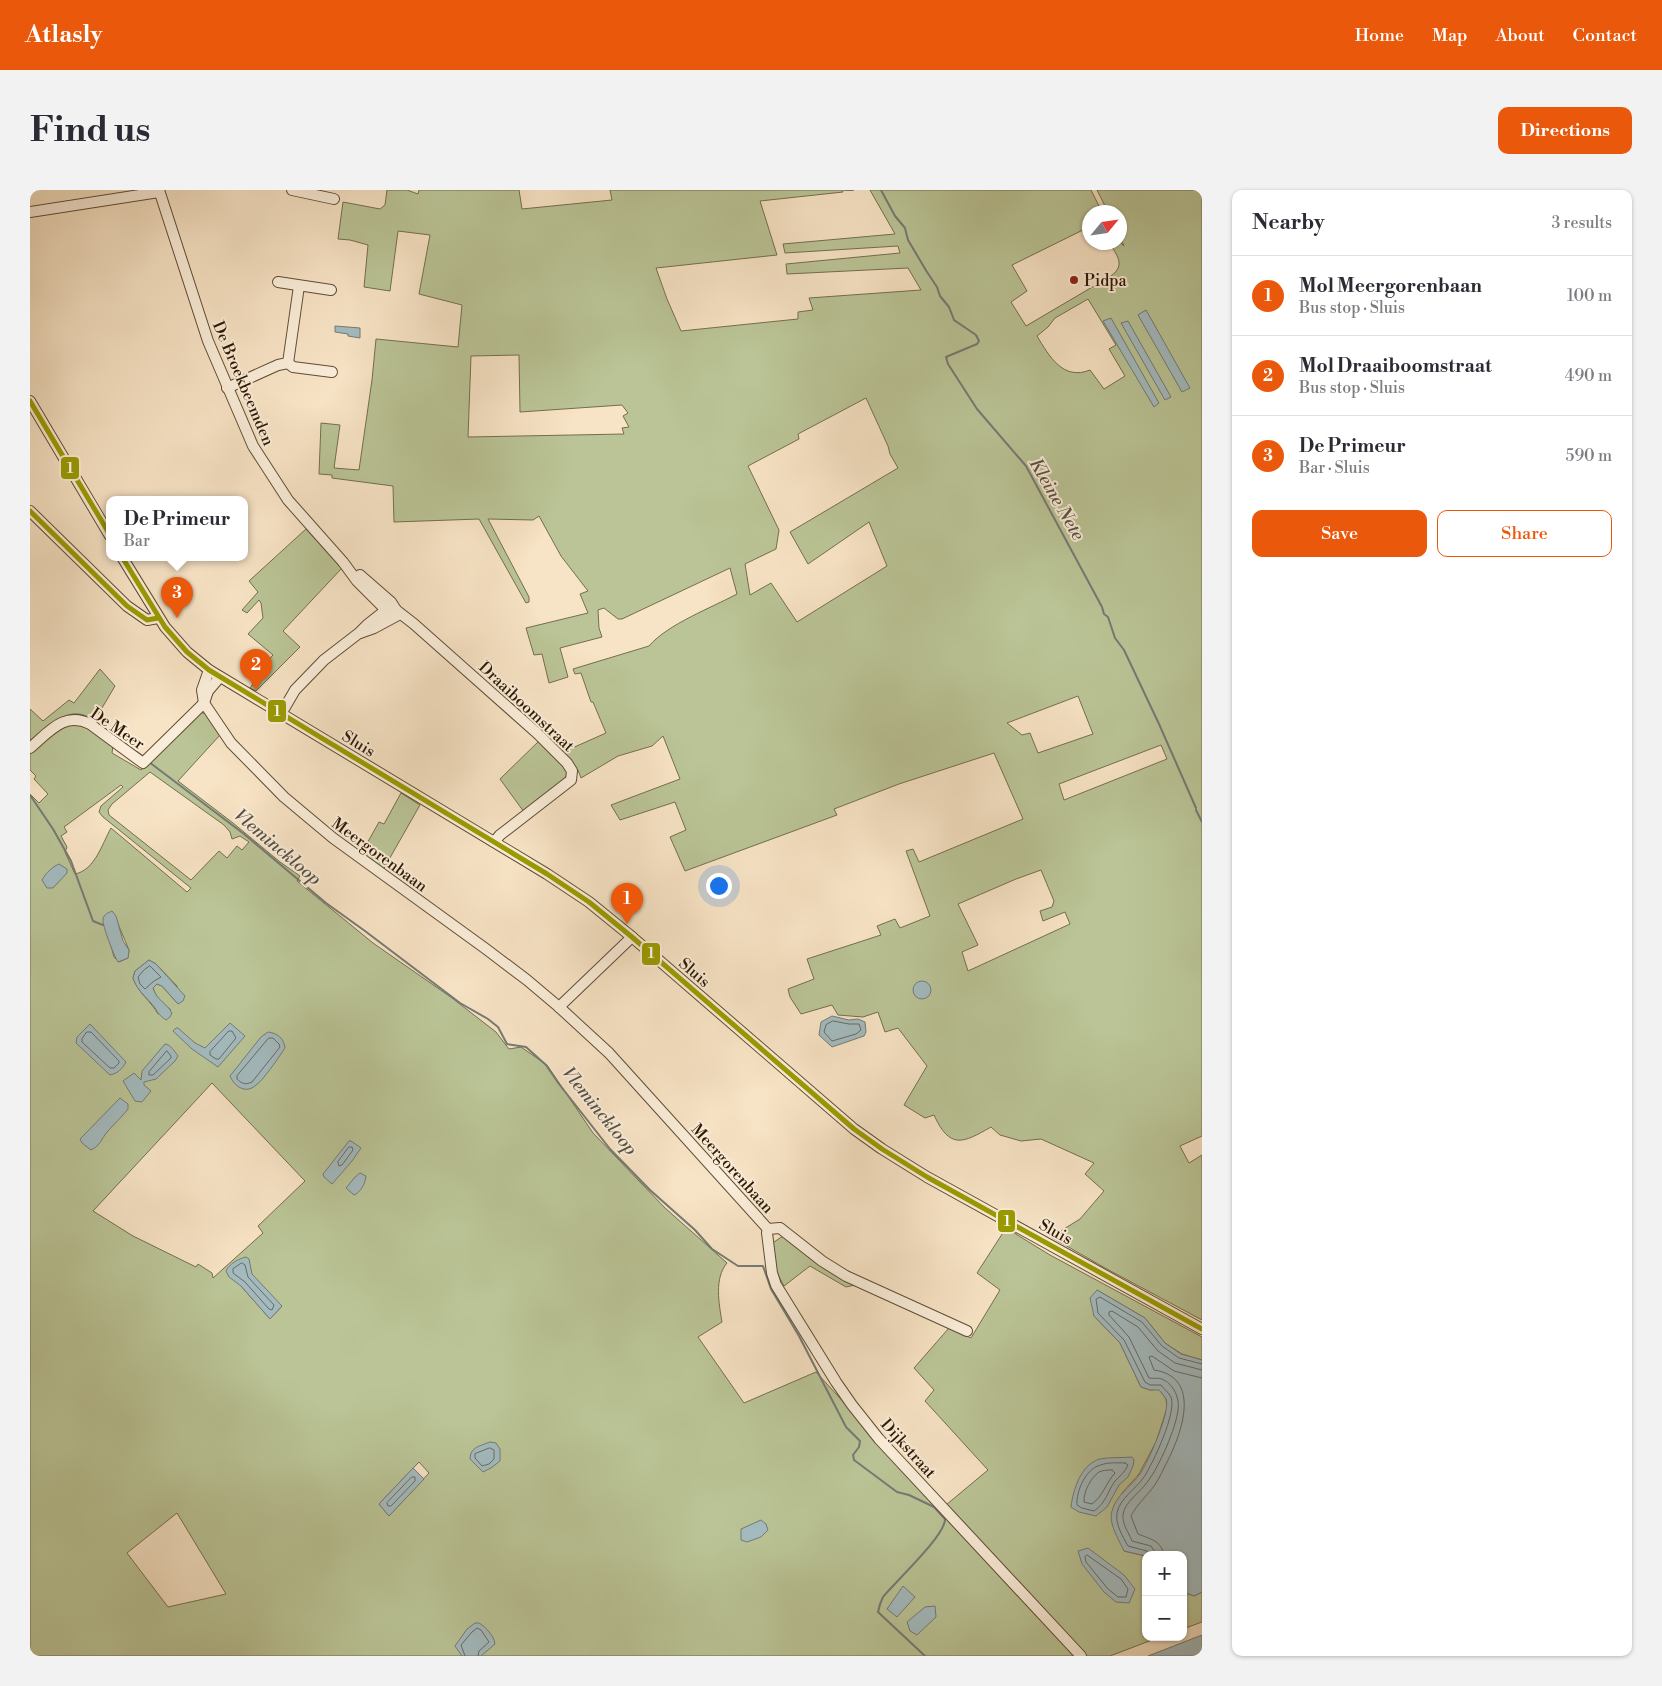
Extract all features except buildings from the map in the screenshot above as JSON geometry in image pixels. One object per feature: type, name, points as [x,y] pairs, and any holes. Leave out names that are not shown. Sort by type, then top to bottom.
[{"type":"street","points":[[292,190],[334,199]]},
{"type":"street","name":"De Broekbeemden","points":[[30,212],[159,191],[208,341],[253,446],[288,500],[343,562],[357,581],[394,611]]},
{"type":"street","points":[[278,282],[331,290]]},
{"type":"street","points":[[288,362],[298,286]]},
{"type":"street","points":[[227,388],[288,362]]},
{"type":"street","points":[[288,362],[293,367],[332,372]]},
{"type":"street","points":[[30,401],[106,529]]},
{"type":"street","points":[[30,511],[127,606],[146,620],[158,618]]},
{"type":"street","name":"Sluis","points":[[124,561],[158,618],[178,643],[209,670],[576,893],[632,937],[823,1102],[875,1144],[927,1177],[1202,1329]]},
{"type":"street","points":[[281,714],[295,690],[338,648],[359,633],[366,625],[394,611]]},
{"type":"street","points":[[359,633],[374,628],[394,611]]},
{"type":"street","name":"Draaiboomstraat","points":[[394,611],[414,624],[538,734],[567,763],[572,772],[571,780],[500,835],[494,842]]},
{"type":"street","points":[[204,703],[202,690],[209,670]]},
{"type":"street","points":[[204,703],[208,691],[220,677]]},
{"type":"street","name":"De Meer","points":[[30,748],[62,722],[72,719],[81,720],[90,724],[143,763],[204,703]]},
{"type":"street","name":"Meergorenbaan","points":[[204,703],[231,743],[306,817],[492,954],[559,1007],[609,1053],[768,1229],[780,1228],[822,1261],[846,1276],[967,1331]]},
{"type":"street","points":[[559,1007],[632,937]]},
{"type":"street","name":"Dijkstraat","points":[[768,1229],[772,1273],[776,1285],[852,1405],[878,1439],[1081,1656]]},
{"type":"green space","points":[[387,190],[407,190],[418,194],[419,190],[519,190],[522,209],[612,200],[610,190],[843,190],[843,192],[760,201],[777,255],[656,268],[681,331],[798,319],[798,312],[813,310],[809,298],[921,290],[908,268],[787,274],[786,264],[900,253],[898,246],[785,253],[783,244],[895,234],[870,190],[1091,190],[1098,205],[1082,205],[1082,230],[1012,265],[1027,291],[1011,302],[1026,326],[1116,272],[1119,260],[1114,250],[1127,250],[1127,205],[1104,205],[1097,190],[1202,190],[1202,1136],[1180,1146],[1189,1163],[1202,1155],[1202,1320],[1051,1237],[1080,1219],[1104,1191],[1085,1174],[1094,1163],[1041,1139],[1021,1141],[1000,1135],[991,1127],[973,1137],[958,1140],[952,1138],[946,1134],[934,1115],[925,1118],[904,1105],[927,1066],[898,1028],[885,1032],[878,1012],[863,1017],[838,1015],[832,1005],[801,1014],[790,997],[788,989],[814,979],[807,959],[881,935],[877,926],[895,919],[900,928],[930,916],[906,851],[913,849],[919,862],[1023,819],[994,753],[899,784],[834,809],[837,815],[685,871],[670,837],[686,830],[675,802],[620,820],[611,805],[680,779],[663,736],[652,746],[618,756],[581,778],[578,770],[561,753],[606,733],[593,702],[591,702],[581,673],[575,674],[573,669],[649,646],[657,638],[678,624],[737,594],[730,568],[622,619],[618,619],[604,608],[598,610],[599,628],[602,637],[560,648],[568,677],[549,683],[542,654],[534,655],[526,628],[588,613],[580,594],[588,591],[561,556],[539,516],[533,520],[488,519],[529,597],[529,602],[526,603],[479,519],[394,522],[393,486],[332,478],[332,475],[319,474],[321,423],[340,425],[334,468],[359,470],[376,339],[458,347],[462,305],[419,294],[430,235],[398,231],[390,291],[364,287],[368,245],[338,239],[343,202],[380,209],[385,205]],"holes":[[[1088,299],[1116,345],[1109,349],[1125,376],[1104,389],[1090,370],[1080,373],[1072,372],[1058,365],[1037,336],[1055,318]],[[519,355],[520,412],[622,405],[628,413],[623,416],[629,427],[622,428],[624,434],[468,437],[471,356]],[[866,398],[898,468],[790,532],[808,564],[869,522],[887,566],[797,622],[771,583],[750,595],[745,564],[776,549],[779,530],[748,466],[799,439],[798,434]],[[1078,696],[1093,734],[1038,753],[1030,733],[1022,735],[1007,723]],[[1161,745],[1167,759],[1064,800],[1059,784]],[[1041,870],[1054,901],[1052,907],[1040,911],[1043,921],[1065,912],[1070,924],[968,971],[962,952],[978,945],[958,904]]]},
{"type":"green space","points":[[306,529],[342,568],[283,631],[300,647],[256,691],[250,688],[262,672],[262,667],[273,655],[248,634],[263,618],[259,600],[247,613],[242,610],[258,592],[249,581]]},
{"type":"green space","points":[[100,669],[115,686],[99,713],[88,720],[74,718],[30,744],[30,709],[43,721],[69,700],[74,703]]},
{"type":"green space","points":[[200,712],[206,714],[220,735],[178,781],[300,876],[297,881],[373,943],[452,998],[496,1032],[509,1049],[521,1047],[547,1065],[593,1133],[665,1208],[727,1263],[720,1276],[719,1284],[722,1322],[698,1337],[744,1403],[816,1372],[1076,1656],[30,1656],[30,794],[39,803],[48,794],[34,779],[36,776],[30,770],[30,753],[64,727],[80,724],[95,730],[113,745],[112,753],[141,770]],"holes":[[[150,772],[224,825],[230,832],[232,839],[240,836],[249,842],[242,850],[237,846],[227,858],[219,851],[191,880],[109,815],[108,810],[112,804]],[[121,785],[123,787],[101,806],[99,812],[191,888],[187,892],[111,828],[93,862],[82,872],[75,874],[65,852],[67,847],[61,836],[67,832],[64,827]],[[118,924],[129,950],[128,958],[119,962],[114,957],[107,932]],[[149,960],[156,964],[177,986],[178,1004],[162,986],[157,984],[153,988],[158,1000],[171,1010],[158,1014],[138,988],[133,978],[135,971]],[[212,1083],[305,1181],[258,1226],[263,1233],[213,1278],[212,1273],[198,1264],[196,1267],[133,1236],[93,1211]],[[241,1286],[282,1306],[270,1319]],[[419,1462],[429,1473],[389,1516],[379,1504]],[[177,1513],[226,1594],[168,1607],[127,1553]]]},
{"type":"green space","points":[[540,740],[566,767],[567,775],[561,783],[524,812],[500,779]]},
{"type":"green space","points":[[401,793],[420,805],[383,870],[361,854],[379,822],[384,824]]},
{"type":"green space","points":[[1006,1228],[1050,1255],[1202,1337],[1202,1360],[1182,1354],[1165,1343],[1145,1318],[1097,1290],[1094,1316],[1120,1343],[1141,1387],[1150,1390],[1159,1389],[1166,1399],[1167,1408],[1156,1442],[1139,1474],[1122,1493],[1124,1551],[1142,1555],[1142,1641],[1149,1641],[1110,1656],[1086,1656],[946,1505],[988,1470],[925,1401],[934,1390],[914,1368],[949,1328],[971,1338],[1000,1290],[977,1273]]},
{"type":"green space","points":[[783,1236],[855,1285],[846,1287],[810,1266],[784,1286],[777,1273],[771,1244]]},
{"type":"green space","points":[[1202,1592],[1202,1622],[1187,1628],[1187,1593],[1194,1596]]},
{"type":"water","points":[[1146,310],[1190,388],[1182,392],[1138,315]]},
{"type":"water","points":[[1111,318],[1159,403],[1154,407],[1103,321]]},
{"type":"water","points":[[1128,321],[1171,397],[1165,400],[1121,323]]},
{"type":"water","points":[[335,326],[360,328],[360,338],[335,332]]},
{"type":"water","points":[[59,864],[67,869],[67,873],[53,888],[47,888],[42,880],[49,870]]},
{"type":"water","points":[[112,911],[116,916],[123,941],[129,950],[128,958],[118,962],[103,922],[104,916]]},
{"type":"water","points":[[149,960],[156,964],[185,996],[183,1001],[178,1004],[162,986],[157,984],[153,988],[157,996],[172,1013],[166,1020],[140,990],[133,978],[135,971]]},
{"type":"water","points":[[922,981],[930,986],[931,990],[926,998],[922,999],[914,994],[913,990],[918,982]]},
{"type":"water","points":[[832,1016],[849,1020],[858,1019],[865,1022],[866,1032],[864,1036],[832,1047],[819,1035],[821,1022]]},
{"type":"water","points":[[230,1023],[245,1036],[218,1067],[192,1049],[173,1031],[178,1028],[195,1043],[205,1048]]},
{"type":"water","points":[[90,1024],[126,1062],[115,1073],[110,1075],[76,1043],[77,1037]]},
{"type":"water","points":[[268,1032],[279,1037],[283,1041],[285,1048],[271,1069],[258,1083],[251,1088],[240,1088],[230,1076],[261,1037]]},
{"type":"water","points":[[165,1044],[171,1047],[178,1056],[156,1079],[144,1082],[144,1085],[151,1091],[142,1102],[135,1101],[123,1081],[134,1073],[141,1080],[142,1071]]},
{"type":"water","points":[[120,1098],[128,1104],[128,1109],[99,1144],[91,1150],[80,1139]]},
{"type":"water","points":[[349,1141],[361,1148],[332,1184],[323,1174]]},
{"type":"water","points":[[360,1173],[366,1176],[365,1182],[361,1190],[354,1195],[346,1188]]},
{"type":"water","points":[[246,1257],[249,1259],[252,1274],[282,1306],[270,1319],[241,1286],[229,1277],[226,1271],[234,1262]]},
{"type":"water","points":[[1097,1290],[1145,1318],[1165,1343],[1181,1354],[1202,1360],[1202,1592],[1194,1596],[1187,1593],[1187,1551],[1142,1551],[1142,1555],[1124,1551],[1111,1521],[1112,1511],[1117,1500],[1144,1468],[1158,1436],[1167,1405],[1166,1399],[1159,1390],[1141,1387],[1120,1343],[1094,1316],[1090,1298]]},
{"type":"water","points":[[490,1442],[496,1443],[500,1449],[500,1461],[483,1472],[470,1459],[470,1455],[474,1449]]},
{"type":"water","points":[[1132,1457],[1134,1460],[1133,1466],[1128,1477],[1119,1485],[1107,1507],[1096,1516],[1079,1512],[1071,1507],[1076,1486],[1088,1466],[1100,1459]]},
{"type":"water","points":[[413,1468],[424,1479],[389,1516],[379,1504]]},
{"type":"water","points":[[761,1520],[766,1524],[768,1530],[761,1537],[747,1542],[741,1540],[741,1529]]},
{"type":"water","points":[[1088,1548],[1124,1575],[1135,1589],[1129,1603],[1116,1602],[1104,1592],[1082,1564],[1078,1551]]},
{"type":"water","points":[[903,1586],[915,1597],[897,1617],[887,1609]]},
{"type":"water","points":[[935,1606],[936,1617],[917,1635],[910,1631],[907,1622],[925,1607]]},
{"type":"water","points":[[475,1623],[479,1623],[487,1629],[495,1644],[481,1656],[462,1656],[455,1646],[467,1629]]},
{"type":"water","points":[[1202,1635],[1202,1656],[1148,1656],[1187,1641]]},
{"type":"waterway","name":"Kleine Nete","points":[[845,190],[853,190]]},
{"type":"waterway","name":"Kleine Nete","points":[[881,190],[895,216],[905,228],[908,240],[937,287],[940,296],[949,307],[954,320],[976,335],[979,341],[977,344],[946,357],[948,364],[977,409],[1026,466],[1104,614],[1108,617],[1115,638],[1124,650],[1196,808]]},
{"type":"waterway","name":"Vleminckloop","points":[[63,718],[76,714],[89,718]]},
{"type":"waterway","name":"Vleminckloop","points":[[107,731],[144,757]]},
{"type":"waterway","name":"Vleminckloop","points":[[149,762],[244,834],[326,903],[460,1003],[488,1019],[498,1027],[507,1044],[526,1047],[546,1065],[610,1149],[650,1190],[695,1230],[712,1249],[738,1266],[763,1266],[771,1289],[799,1336],[846,1427],[860,1441],[859,1447],[853,1455],[854,1460],[897,1492],[909,1495],[934,1507],[945,1519],[943,1526],[929,1547],[883,1597],[878,1612],[925,1656]]},
{"type":"waterway","points":[[30,795],[53,829],[71,861],[93,921],[103,925]]},
{"type":"waterway","name":"Kleine Nete","points":[[1196,810],[1202,822]]},
{"type":"transit line","name":"1","points":[[30,401],[106,528]]},
{"type":"transit line","name":"1","points":[[30,511],[127,606],[147,620],[158,618]]},
{"type":"transit line","name":"1","points":[[124,561],[165,627],[187,652],[209,670],[547,874],[589,902],[854,1129],[882,1149],[927,1177],[1202,1329]]},
{"type":"place","name":"Pidpa","points":[[1074,280]]},
{"type":"place","name":"De Primeur","points":[[177,618]]},
{"type":"place","name":"Mol Draaiboomstraat","points":[[256,690]]},
{"type":"place","name":"Mol Meergorenbaan","points":[[627,924]]}]
